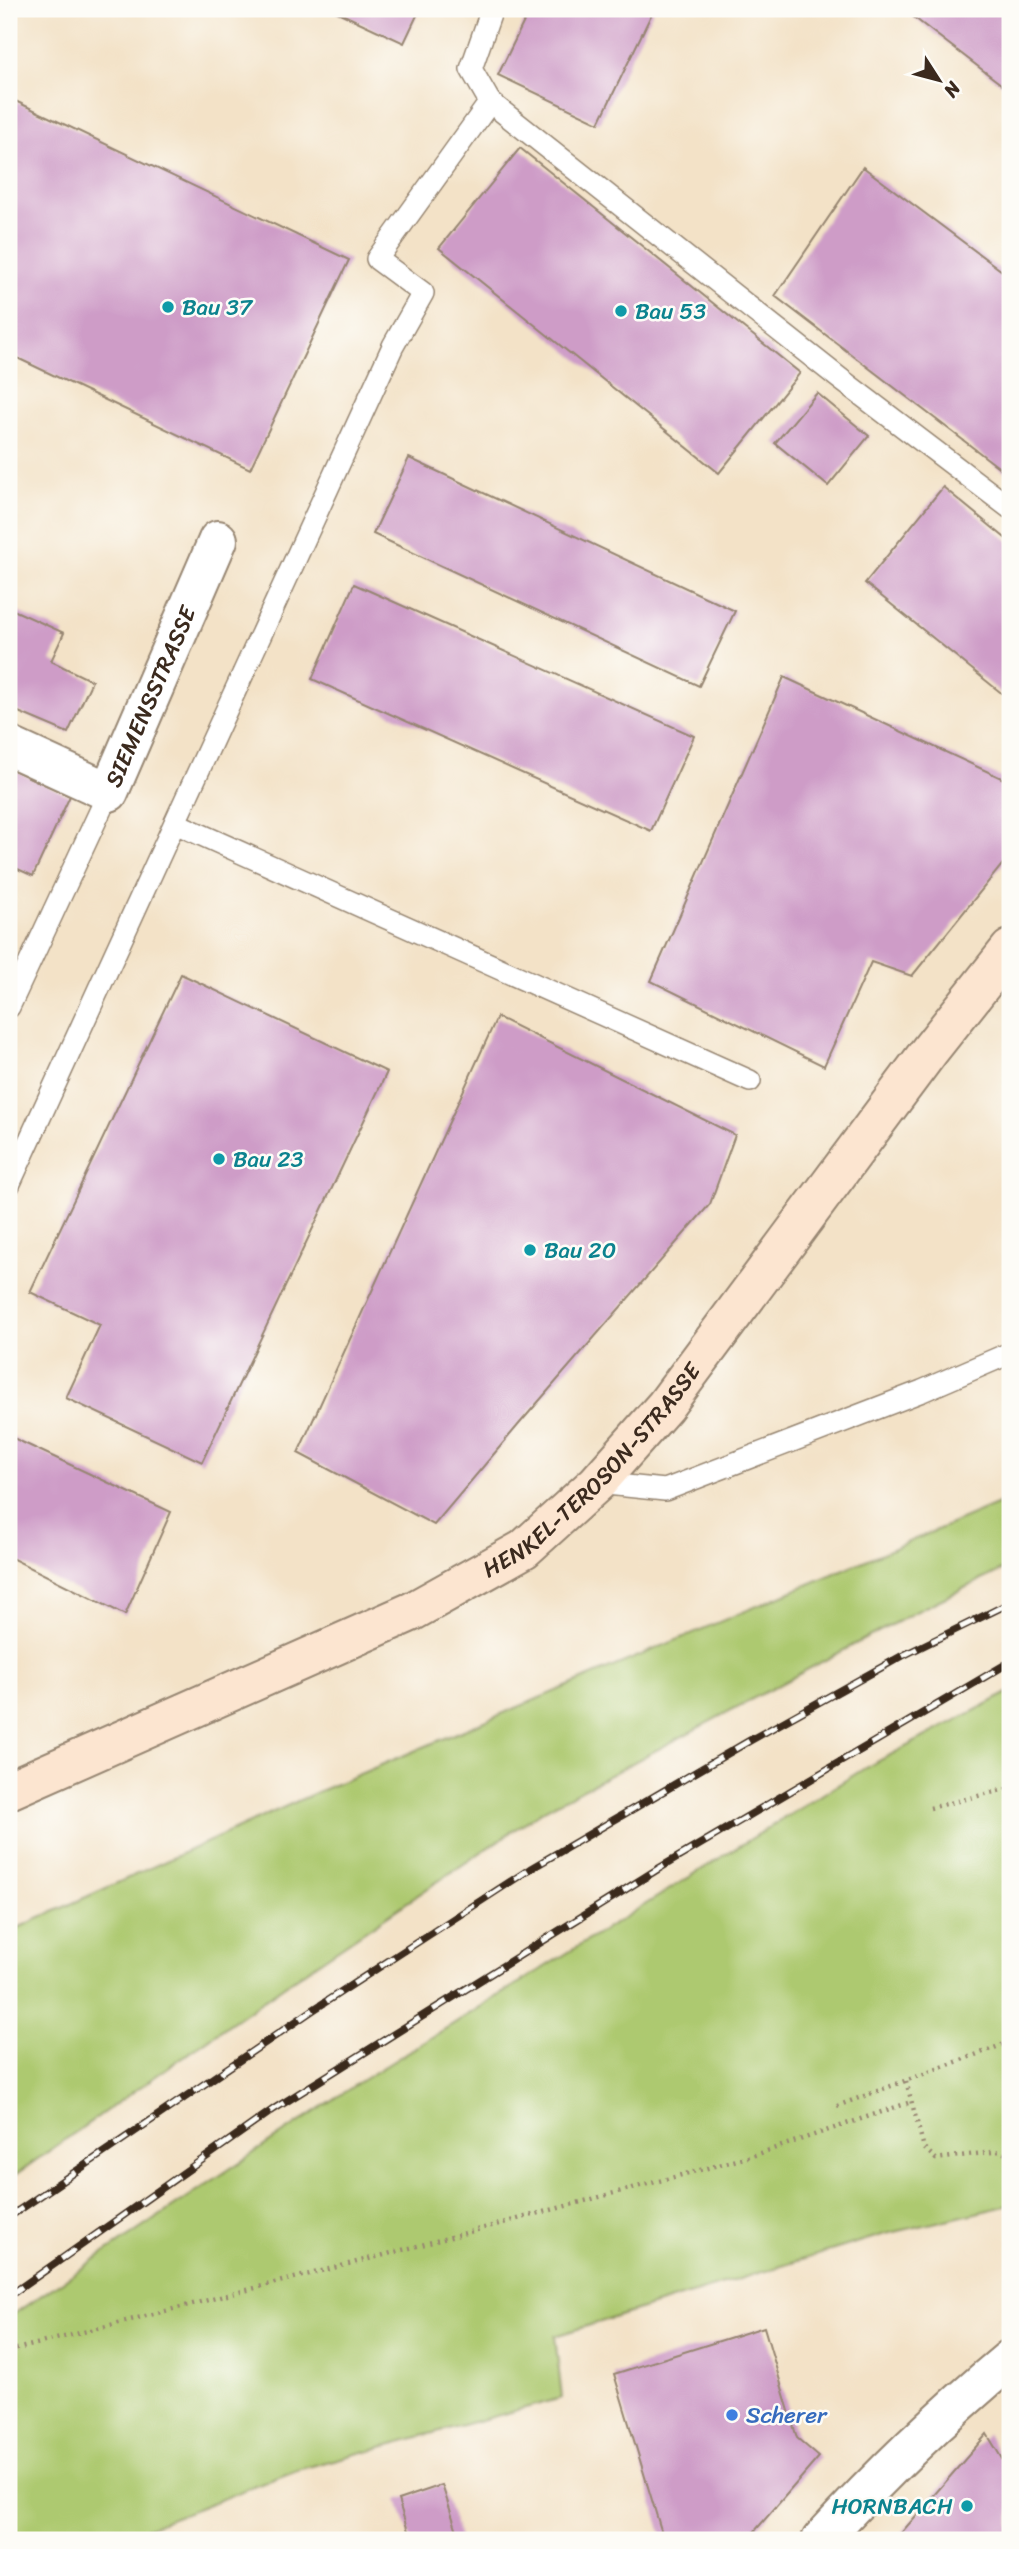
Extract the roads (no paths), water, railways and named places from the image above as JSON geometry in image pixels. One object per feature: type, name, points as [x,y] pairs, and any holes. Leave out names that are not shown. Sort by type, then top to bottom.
[{"type":"street","name":"SIEMENSSTRASSE","points":[[9,746],[109,792],[218,540]]},
{"type":"street","name":"HENKEL-TEROSON-STRASSE","points":[[9,1790],[413,1611],[524,1549],[597,1483],[665,1406],[930,1050],[1010,949]]},
{"type":"street","points":[[821,2540],[920,2441],[1010,2359]]},
{"type":"lane","points":[[492,9],[471,69],[490,102],[839,378],[1010,508]]},
{"type":"lane","points":[[9,1185],[393,346],[423,293],[377,259],[490,102]]},
{"type":"lane","points":[[9,1007],[109,792]]},
{"type":"lane","points":[[175,823],[750,1081]]},
{"type":"lane","points":[[597,1483],[665,1490],[922,1391],[1010,1353]]},
{"type":"railway","points":[[9,2217],[313,2010],[530,1869],[749,1741],[902,1656],[1010,1603]]},
{"type":"railway","points":[[9,2296],[274,2109],[658,1869],[1010,1662]]},
{"type":"place","name":"Bau 37","points":[[168,307]]},
{"type":"place","name":"Bau 53","points":[[621,311]]},
{"type":"place","name":"Bau 23","points":[[219,1159]]},
{"type":"place","name":"Bau 20","points":[[530,1250]]},
{"type":"place","name":"Scherer","points":[[732,2415]]},
{"type":"place","name":"HORNBACH","points":[[967,2506]]}]
